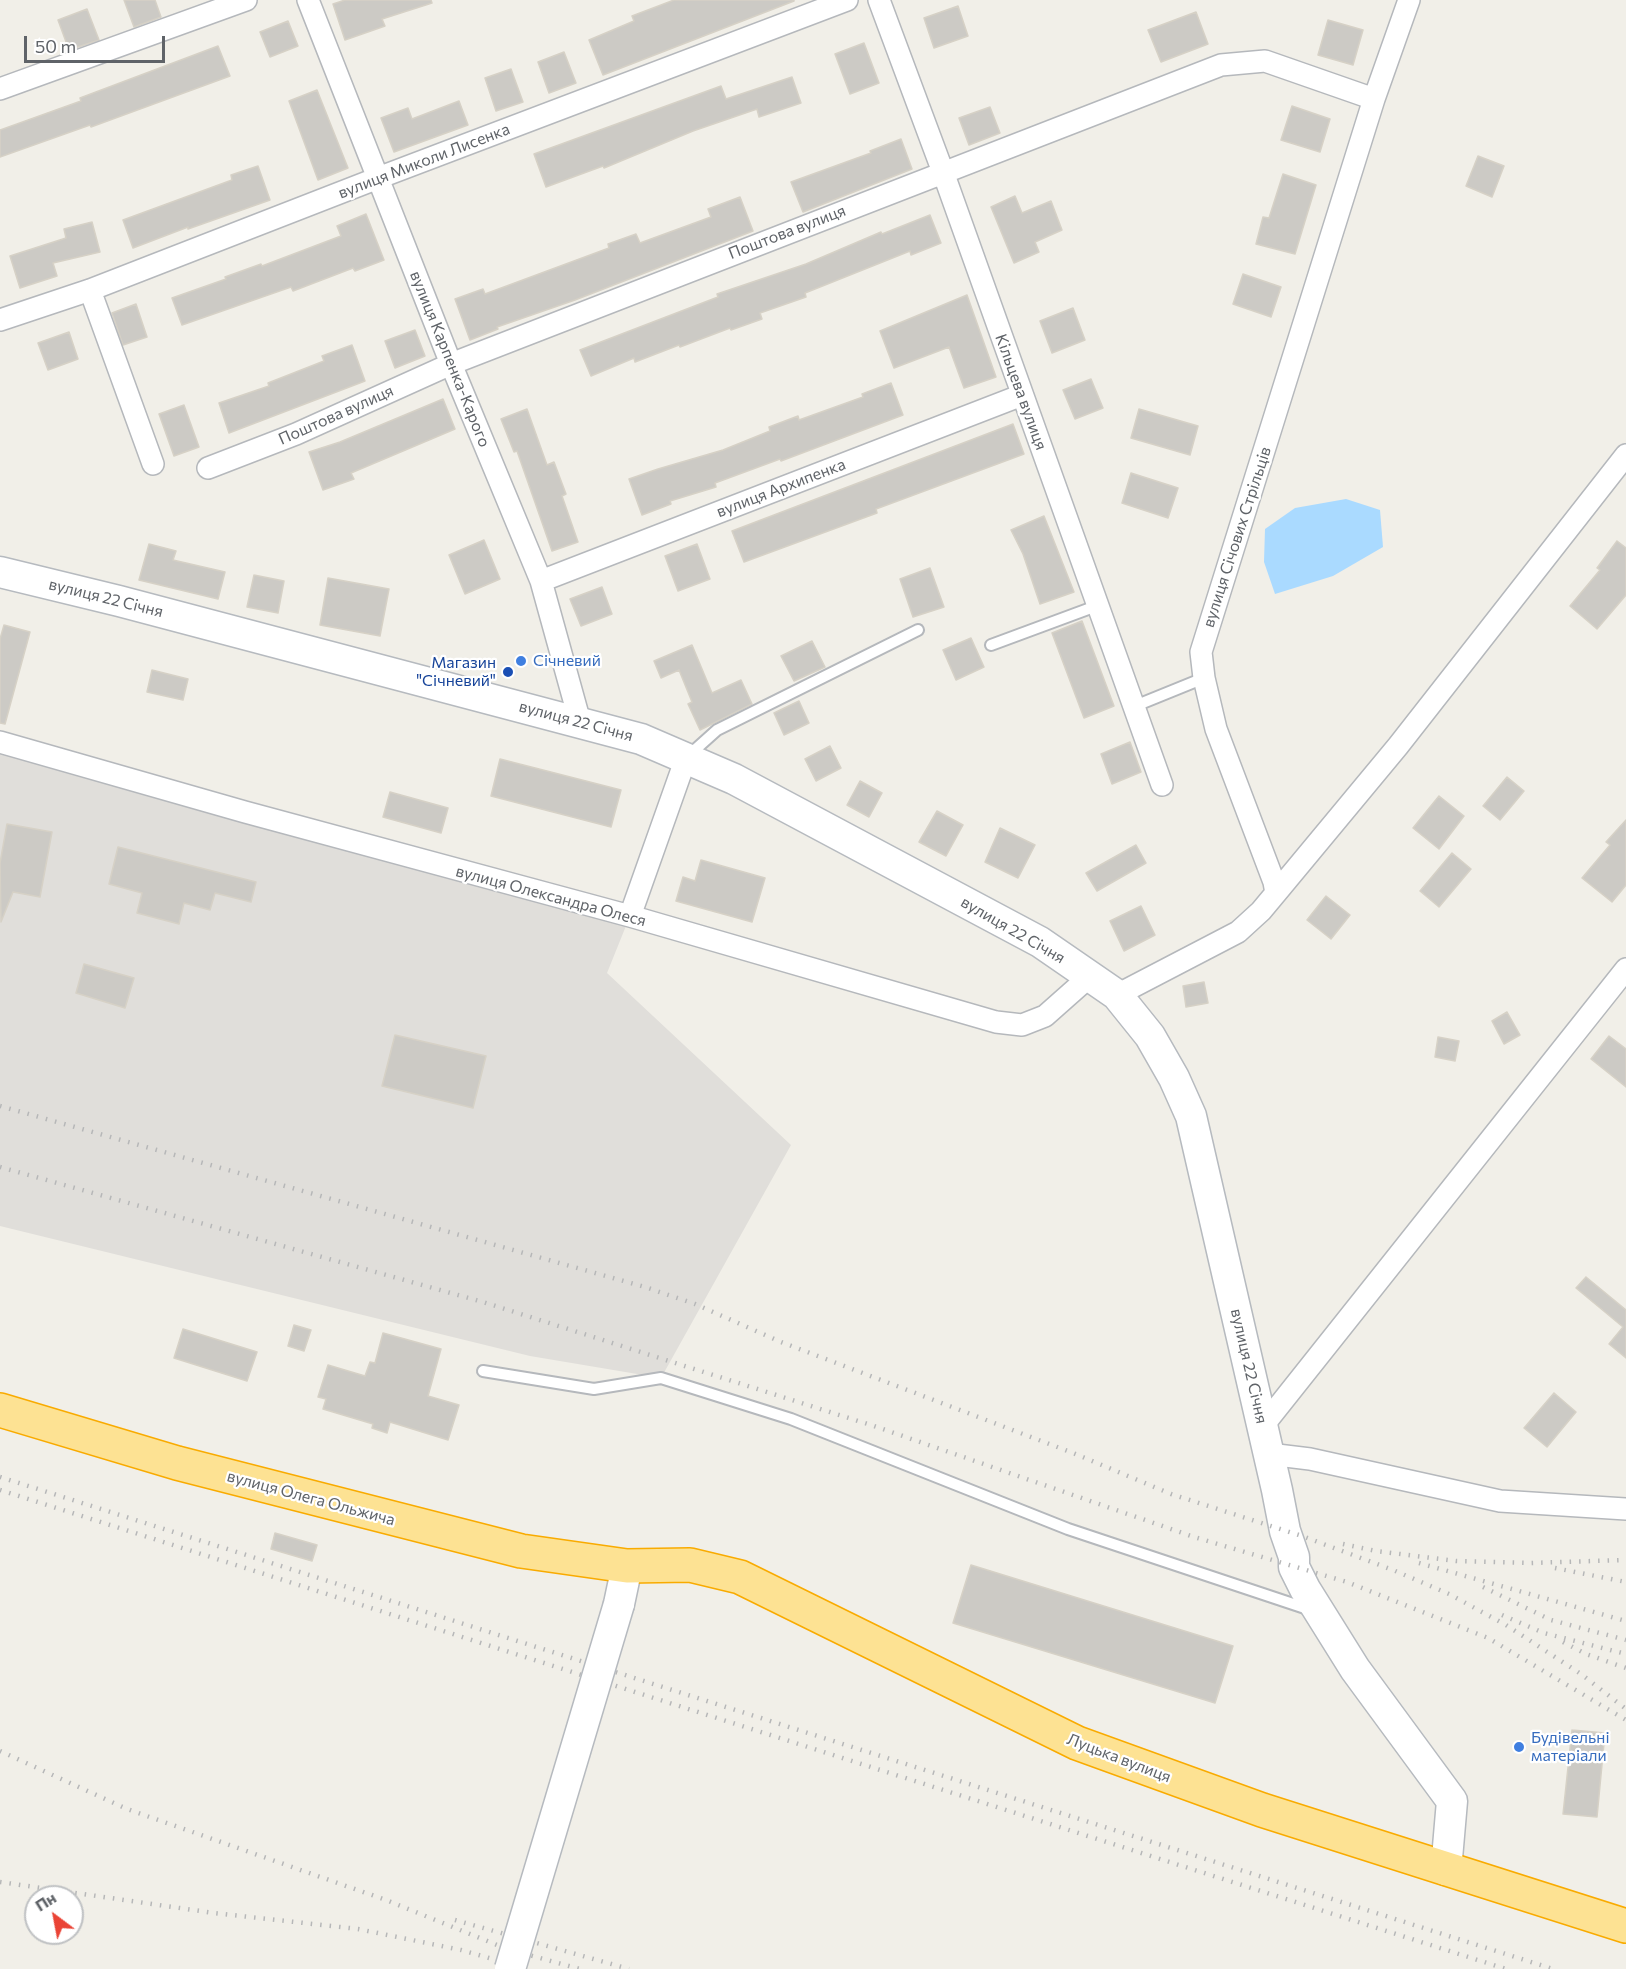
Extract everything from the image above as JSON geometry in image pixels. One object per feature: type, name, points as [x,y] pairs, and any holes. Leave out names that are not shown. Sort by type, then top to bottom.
[{"type":"highway","name":"вулиця Олега Ольжича","points":[[0,1410],[177,1463],[411,1524],[521,1551],[627,1566]]},
{"type":"highway","name":"Луцька вулиця","points":[[627,1566],[690,1565],[740,1577],[1077,1743],[1262,1810],[1626,1926]]},
{"type":"street","points":[[0,89],[246,0]]},
{"type":"street","name":"вулиця Карпенка-Карого","points":[[308,0],[451,364],[541,581],[580,722]]},
{"type":"street","name":"вулиця Миколи Лисенка","points":[[0,320],[90,290],[847,0]]},
{"type":"street","name":"Кільцева вулиця","points":[[879,0],[943,172],[1162,785]]},
{"type":"street","name":"вулиця Січових Стрільців","points":[[1276,893],[1274,882],[1216,729],[1204,678],[1201,652],[1374,99],[1409,0]]},
{"type":"street","name":"Поштова вулиця","points":[[208,468],[296,434],[451,364],[1221,65],[1265,61],[1374,99]]},
{"type":"street","points":[[90,290],[153,464]]},
{"type":"street","name":"вулиця Архипенка","points":[[541,581],[1022,395]]},
{"type":"street","points":[[1117,995],[1238,932],[1261,912],[1398,746],[1626,455]]},
{"type":"street","name":"вулиця 22 Січня","points":[[0,572],[119,601],[641,739],[734,779],[1040,942],[1117,995],[1150,1036],[1191,1116],[1266,1440],[1284,1531],[1294,1557],[1294,1567],[1305,1589],[1355,1669],[1452,1801],[1446,1870]]},
{"type":"street","name":"вулиця Олександра Олеся","points":[[0,742],[246,812],[630,916],[996,1022],[1022,1025],[1045,1016],[1089,977]]},
{"type":"street","points":[[630,916],[686,758]]},
{"type":"street","points":[[1626,969],[1266,1440],[1310,1459],[1500,1501],[1626,1509]]},
{"type":"street","points":[[510,1969],[619,1604],[627,1566]]},
{"type":"lane","points":[[991,645],[1099,605]]},
{"type":"lane","points":[[686,758],[717,730],[918,630]]},
{"type":"lane","points":[[1135,706],[1204,678]]},
{"type":"lane","points":[[483,1371],[594,1389],[660,1378],[791,1419],[1068,1529],[1320,1613]]},
{"type":"shaded area","points":[[0,742],[630,916],[607,973],[791,1145],[661,1378],[530,1356],[0,1226]]},
{"type":"water","points":[[1346,499],[1380,510],[1383,547],[1333,576],[1275,594],[1264,562],[1265,529],[1295,508]]},
{"type":"building","points":[[124,0],[155,0],[161,17],[134,27]]},
{"type":"building","points":[[345,0],[431,0],[432,3],[382,19],[385,26],[345,40],[333,4]]},
{"type":"building","points":[[674,0],[794,1],[603,75],[589,40],[634,21],[632,16]]},
{"type":"building","points":[[958,6],[968,36],[934,48],[924,18]]},
{"type":"building","points":[[87,9],[99,40],[69,50],[58,20]]},
{"type":"building","points":[[1196,12],[1208,44],[1161,62],[1148,30]]},
{"type":"building","points":[[1328,20],[1363,30],[1353,65],[1318,55]]},
{"type":"building","points":[[288,21],[298,46],[270,57],[260,32]]},
{"type":"building","points":[[864,43],[879,83],[850,94],[835,54]]},
{"type":"building","points":[[218,46],[230,76],[91,127],[90,125],[0,157],[0,130],[81,101],[80,98]]},
{"type":"building","points":[[564,52],[576,83],[549,93],[538,62]]},
{"type":"building","points":[[511,69],[523,102],[496,111],[485,78]]},
{"type":"building","points":[[792,77],[801,103],[759,117],[757,109],[693,131],[604,168],[603,166],[546,187],[534,154],[721,86],[726,99]]},
{"type":"building","points":[[317,90],[348,168],[318,180],[289,101]]},
{"type":"building","points":[[459,101],[468,125],[394,152],[381,118],[408,108],[412,119]]},
{"type":"building","points":[[1292,106],[1330,119],[1320,152],[1281,140]]},
{"type":"building","points":[[990,107],[1000,133],[969,145],[959,118]]},
{"type":"building","points":[[901,139],[912,169],[803,212],[791,182],[871,153],[870,151]]},
{"type":"building","points":[[1478,156],[1504,166],[1492,197],[1466,186]]},
{"type":"building","points":[[258,166],[270,200],[133,248],[123,220],[232,180],[231,175]]},
{"type":"building","points":[[1283,174],[1316,185],[1295,254],[1256,244],[1263,217],[1269,218]]},
{"type":"building","points":[[1015,196],[1022,213],[1051,201],[1062,230],[1035,242],[1039,252],[1014,263],[991,207]]},
{"type":"building","points":[[740,197],[753,231],[575,300],[497,327],[498,329],[470,340],[455,299],[483,289],[485,294],[609,248],[608,244],[636,234],[640,243],[711,217],[708,209]]},
{"type":"building","points":[[366,214],[384,260],[355,271],[353,268],[293,291],[291,287],[182,325],[172,298],[341,236],[337,226]]},
{"type":"building","points":[[930,215],[941,243],[911,255],[910,251],[805,293],[806,297],[760,313],[762,319],[731,330],[730,328],[680,347],[679,345],[635,362],[634,358],[591,376],[580,350],[718,297],[717,294],[806,264],[881,232],[882,234]]},
{"type":"building","points":[[92,222],[100,252],[53,263],[57,276],[20,288],[10,256],[66,238],[64,229]]},
{"type":"building","points":[[1243,274],[1281,287],[1271,317],[1233,304]]},
{"type":"building","points":[[967,295],[996,377],[964,388],[949,347],[894,368],[880,331]]},
{"type":"building","points":[[136,304],[147,337],[123,345],[112,313]]},
{"type":"building","points":[[1073,308],[1085,340],[1052,353],[1040,321]]},
{"type":"building","points":[[415,330],[425,356],[395,368],[385,341]]},
{"type":"building","points":[[69,332],[78,359],[48,370],[38,343]]},
{"type":"building","points":[[352,345],[365,381],[229,433],[219,403],[269,386],[268,383],[324,361],[322,356]]},
{"type":"building","points":[[1091,379],[1103,408],[1075,419],[1063,390]]},
{"type":"building","points":[[891,383],[903,415],[715,483],[716,487],[670,501],[671,504],[642,515],[629,479],[723,450],[770,431],[769,427],[798,416],[799,420],[863,397],[862,394]]},
{"type":"building","points":[[443,399],[455,429],[351,473],[354,479],[323,490],[309,452],[340,442]]},
{"type":"building","points":[[184,405],[199,447],[174,456],[159,414]]},
{"type":"building","points":[[527,409],[547,465],[554,462],[566,494],[562,496],[578,542],[552,551],[517,451],[514,452],[501,419]]},
{"type":"building","points":[[1139,409],[1198,426],[1190,455],[1131,438]]},
{"type":"building","points":[[1013,424],[1024,454],[876,509],[877,513],[744,562],[732,531]]},
{"type":"building","points":[[1131,473],[1178,488],[1168,518],[1122,503]]},
{"type":"building","points":[[1044,516],[1074,592],[1040,604],[1023,554],[1011,530]]},
{"type":"building","points":[[484,540],[500,579],[465,594],[449,555]]},
{"type":"building","points":[[1617,541],[1626,548],[1626,595],[1597,629],[1570,606],[1600,570],[1597,568]]},
{"type":"building","points":[[149,544],[176,551],[173,560],[225,572],[218,599],[139,580]]},
{"type":"building","points":[[697,544],[710,579],[678,591],[665,556]]},
{"type":"building","points":[[930,568],[944,607],[913,617],[900,579]]},
{"type":"building","points":[[254,575],[284,581],[278,613],[247,607]]},
{"type":"building","points":[[328,578],[389,589],[380,636],[320,625]]},
{"type":"building","points":[[602,587],[612,614],[581,626],[570,599]]},
{"type":"building","points":[[1082,621],[1114,706],[1084,718],[1052,633]]},
{"type":"building","points":[[4,625],[30,632],[5,724],[0,723],[0,639]]},
{"type":"building","points":[[971,638],[984,667],[956,680],[943,650]]},
{"type":"building","points":[[812,641],[825,667],[794,681],[781,656]]},
{"type":"building","points":[[692,645],[712,693],[741,680],[752,704],[700,730],[688,704],[692,702],[679,670],[661,678],[654,661]]},
{"type":"building","points":[[152,670],[188,679],[183,700],[147,692]]},
{"type":"building","points":[[799,701],[809,723],[784,735],[774,713]]},
{"type":"building","points":[[1130,742],[1141,772],[1112,784],[1101,754]]},
{"type":"building","points":[[830,746],[841,768],[816,781],[805,759]]},
{"type":"building","points":[[500,759],[621,790],[611,827],[491,796]]},
{"type":"building","points":[[1507,777],[1524,791],[1500,820],[1483,806]]},
{"type":"building","points":[[860,781],[882,793],[869,817],[847,805]]},
{"type":"building","points":[[390,792],[448,808],[441,833],[383,817]]},
{"type":"building","points":[[1439,796],[1464,816],[1439,849],[1413,828]]},
{"type":"building","points":[[937,811],[963,825],[946,856],[919,842]]},
{"type":"building","points":[[1626,820],[1626,885],[1612,902],[1582,878],[1610,845],[1606,842]]},
{"type":"building","points":[[7,824],[52,832],[40,897],[13,892],[1,922],[0,863]]},
{"type":"building","points":[[1000,828],[1035,845],[1018,878],[985,862]]},
{"type":"building","points":[[1136,845],[1146,863],[1097,891],[1086,873]]},
{"type":"building","points":[[118,847],[256,882],[251,902],[215,893],[210,910],[184,903],[179,924],[137,913],[142,893],[109,884]]},
{"type":"building","points":[[1452,853],[1471,869],[1439,907],[1420,891]]},
{"type":"building","points":[[701,860],[765,878],[752,922],[676,901],[683,877],[695,881]]},
{"type":"building","points":[[1326,896],[1350,915],[1331,939],[1307,920]]},
{"type":"building","points":[[1141,906],[1155,935],[1124,951],[1110,921]]},
{"type":"building","points":[[84,964],[134,978],[125,1008],[76,993]]},
{"type":"building","points":[[1204,982],[1208,1003],[1186,1007],[1183,986]]},
{"type":"building","points":[[1507,1012],[1520,1035],[1504,1044],[1492,1021]]},
{"type":"building","points":[[395,1035],[486,1056],[473,1108],[382,1086]]},
{"type":"building","points":[[1609,1036],[1626,1049],[1626,1087],[1591,1059]]},
{"type":"building","points":[[1438,1037],[1459,1041],[1455,1061],[1435,1057]]},
{"type":"building","points":[[1586,1277],[1626,1310],[1626,1358],[1609,1344],[1623,1327],[1576,1288]]},
{"type":"building","points":[[294,1325],[311,1330],[304,1351],[288,1346]]},
{"type":"building","points":[[183,1329],[257,1352],[247,1381],[174,1358]]},
{"type":"building","points":[[383,1333],[441,1349],[428,1396],[459,1405],[448,1440],[390,1422],[387,1433],[372,1428],[373,1424],[323,1409],[326,1399],[318,1397],[328,1365],[365,1376],[370,1362],[375,1363]]},
{"type":"building","points":[[1554,1393],[1576,1412],[1547,1447],[1524,1428]]},
{"type":"building","points":[[275,1533],[317,1545],[312,1561],[271,1549]]},
{"type":"building","points":[[971,1565],[1233,1646],[1215,1703],[953,1623]]},
{"type":"building","points":[[1572,1730],[1605,1733],[1597,1817],[1563,1814]]},
{"type":"railway","points":[[0,1106],[645,1287],[695,1304],[781,1342],[1073,1453],[1171,1494],[1302,1536],[1449,1594],[1506,1625],[1581,1674],[1626,1709]]},
{"type":"railway","points":[[0,1167],[483,1302],[874,1426],[1194,1537],[1347,1582],[1488,1638],[1626,1720]]},
{"type":"railway","points":[[0,1477],[1553,1969]]},
{"type":"railway","points":[[0,1490],[1506,1969]]},
{"type":"railway","points":[[1343,1544],[1376,1551],[1456,1561],[1530,1563],[1626,1560]]},
{"type":"railway","points":[[1419,1563],[1626,1621]]},
{"type":"railway","points":[[1555,1568],[1626,1582]]},
{"type":"railway","points":[[1483,1587],[1551,1620],[1626,1640]]},
{"type":"railway","points":[[1502,1615],[1544,1633],[1626,1654]]},
{"type":"railway","points":[[1563,1642],[1586,1654],[1626,1668]]},
{"type":"railway","points":[[0,1751],[127,1809],[386,1900],[507,1949],[580,1969]]},
{"type":"railway","points":[[0,1882],[214,1913],[358,1929],[461,1950],[528,1969]]},
{"type":"railway","points":[[455,1920],[629,1969]]},
{"type":"place","name":"Січневий","points":[[521,661]]},
{"type":"place","name":"Магазин \"Січневий\"","points":[[508,672]]},
{"type":"place","name":"Будівельні матеріали","points":[[1519,1747]]}]
